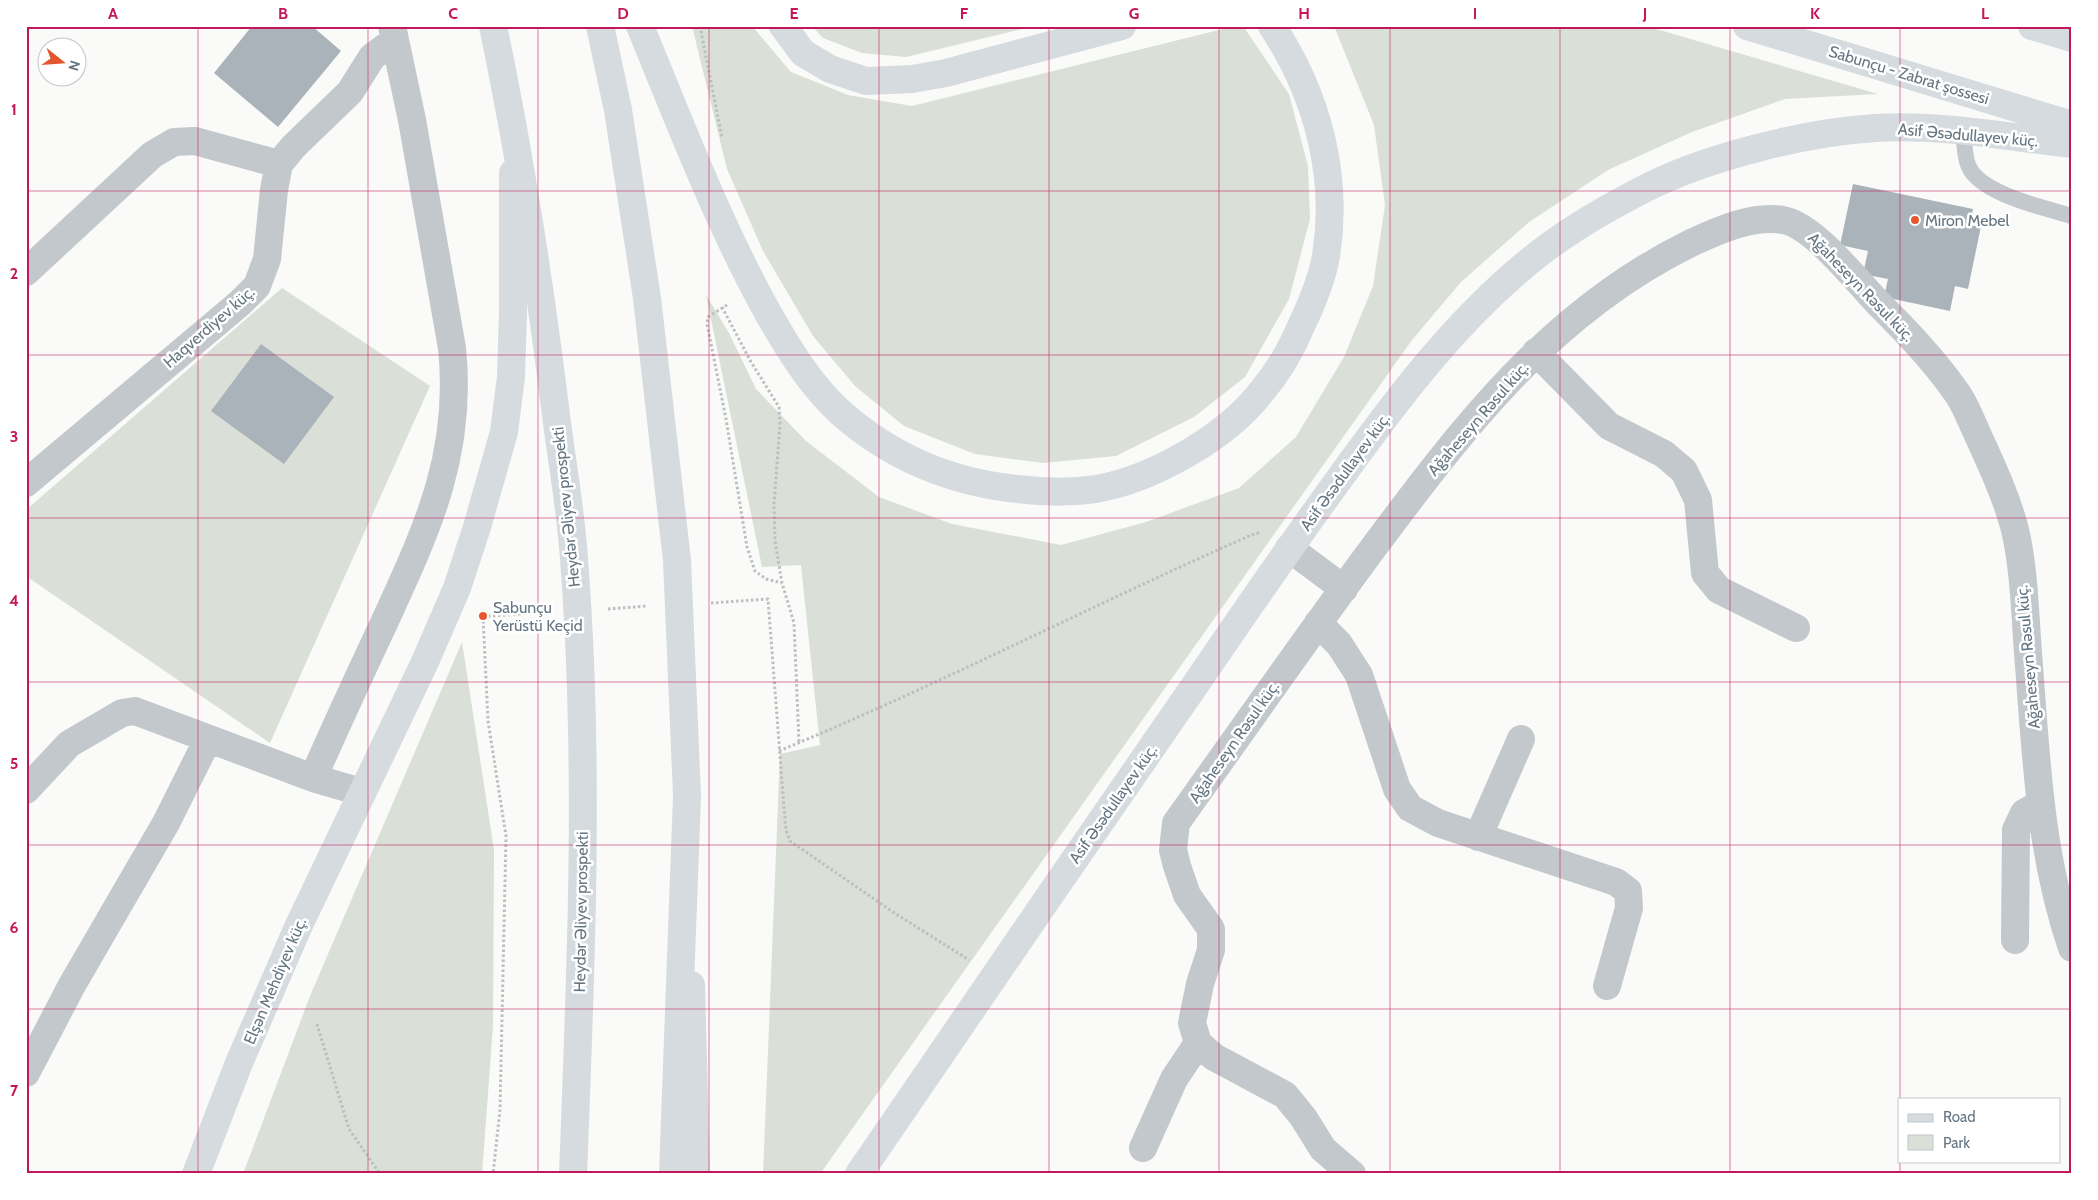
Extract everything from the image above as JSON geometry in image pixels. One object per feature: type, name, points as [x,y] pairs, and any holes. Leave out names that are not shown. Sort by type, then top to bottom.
[{"type":"main road","name":"Heydər Əliyev prospekti","points":[[493,26],[512,117],[542,303],[574,558],[581,725],[583,923],[573,1174]]},
{"type":"main road","points":[[600,26],[618,110],[649,317],[676,560],[686,740],[696,1174]]},
{"type":"main road","points":[[640,26],[716,211],[747,276],[794,357],[840,412],[890,449],[938,473],[990,487],[1046,492],[1096,488],[1140,477],[1186,455],[1226,426],[1261,393],[1291,348],[1310,305],[1325,258],[1330,215],[1326,159],[1313,104],[1285,46],[1272,26]]},
{"type":"main road","points":[[783,26],[804,53],[830,68],[866,81],[912,79],[946,73],[1122,26]]},
{"type":"main road","name":"Sabunçu - Zabrat şossesi","points":[[1747,26],[2072,125]]},
{"type":"main road","points":[[2032,26],[2072,38]]},
{"type":"main road","name":"Elşən Mehdiyev küç.","points":[[196,1174],[239,1063],[299,925],[360,792],[424,664],[457,588],[485,501],[504,432],[511,377],[513,312],[512,117]]},
{"type":"main road","name":"Asif Əsədullayev küç.","points":[[859,1174],[1289,548],[1371,434],[1457,333],[1494,294],[1542,251],[1592,218],[1653,185],[1713,162],[1773,145],[1875,128],[1935,129],[2072,144]]},
{"type":"main road","points":[[673,1174],[687,796]]},
{"type":"street","name":"Haqverdiyev küç.","points":[[26,483],[232,310],[257,286],[267,259],[274,190],[279,164],[294,146],[350,92],[372,57],[393,33]]},
{"type":"street","points":[[313,778],[415,556],[438,498],[450,445],[455,378],[452,348],[412,120],[393,33]]},
{"type":"street","points":[[26,272],[152,155],[174,142],[195,141],[279,164]]},
{"type":"street","name":"Ağaheseyn Rəsul küç.","points":[[1198,1042],[1192,1023],[1200,984],[1210,950],[1211,929],[1187,895],[1177,866],[1172,850],[1176,823],[1318,623],[1468,424],[1536,352],[1604,295],[1665,256],[1718,230],[1765,219],[1786,220],[1810,232],[1911,337],[1960,396],[1995,473],[2016,538],[2024,597],[2040,804],[2058,906],[2072,948]]},
{"type":"street","points":[[1536,352],[1609,426],[1664,454],[1684,471],[1698,500],[1705,573],[1719,590],[1796,628]]},
{"type":"street","points":[[1289,548],[1344,589]]},
{"type":"street","points":[[1318,623],[1339,644],[1359,675],[1397,789],[1410,808],[1438,823],[1616,882],[1628,891],[1629,908],[1607,986]]},
{"type":"street","points":[[26,790],[69,744],[122,713],[135,711],[313,778],[360,792]]},
{"type":"street","points":[[26,1073],[72,986],[166,823],[208,739]]},
{"type":"street","points":[[1478,837],[1521,739]]},
{"type":"street","points":[[2015,940],[2016,830],[2024,813],[2040,804]]},
{"type":"street","points":[[1143,1148],[1174,1079],[1198,1042],[1214,1057],[1286,1095],[1303,1117],[1323,1150],[1352,1174]]},
{"type":"lane","points":[[1964,132],[1968,167],[1982,183],[2029,203],[2072,216]]},
{"type":"path","points":[[722,307],[751,362],[779,407],[780,425],[774,504],[775,541],[780,574],[794,623],[799,742]]},
{"type":"path","points":[[778,751],[873,711],[1168,572],[1256,533],[1275,538],[1289,548]]},
{"type":"path","points":[[768,599],[778,751],[786,830],[790,841],[993,978]]},
{"type":"path","points":[[483,616],[488,720],[506,836],[500,1110],[493,1174]]},
{"type":"path","points":[[317,1024],[349,1129],[380,1174]]},
{"type":"green space","points":[[692,26],[752,26],[791,72],[848,95],[912,106],[1235,26],[1243,26],[1289,94],[1308,166],[1310,219],[1289,299],[1245,377],[1194,417],[1116,456],[1043,463],[975,454],[904,426],[855,386],[813,336],[763,251],[727,169]]},
{"type":"green space","points":[[812,26],[1035,26],[906,57],[862,53],[823,38]]},
{"type":"green space","points":[[1334,26],[1646,26],[1878,94],[1785,99],[1692,132],[1608,170],[1529,222],[1461,282],[1412,340],[820,1174],[763,1174],[780,754],[820,745],[801,565],[762,567],[706,295],[729,333],[756,389],[806,441],[879,497],[952,524],[1061,545],[1146,522],[1239,488],[1296,437],[1344,357],[1373,286],[1385,205],[1374,125]]},
{"type":"green space","points":[[282,288],[430,386],[270,743],[26,576],[26,510]]},
{"type":"green space","points":[[462,642],[494,850],[493,1026],[482,1174],[243,1174],[310,996]]},
{"type":"building","points":[[252,26],[312,26],[341,51],[278,127],[214,73]]},
{"type":"building","points":[[1853,184],[1973,209],[1970,224],[1981,226],[1968,289],[1955,286],[1950,311],[1884,297],[1888,279],[1863,274],[1868,251],[1840,245]]},
{"type":"building","points":[[261,344],[334,397],[284,464],[211,411]]},
{"type":"place","name":"Miron Mebel","points":[[1915,220]]},
{"type":"place","name":"Sabunçu Yerüstü Keçid","points":[[483,616]]}]
